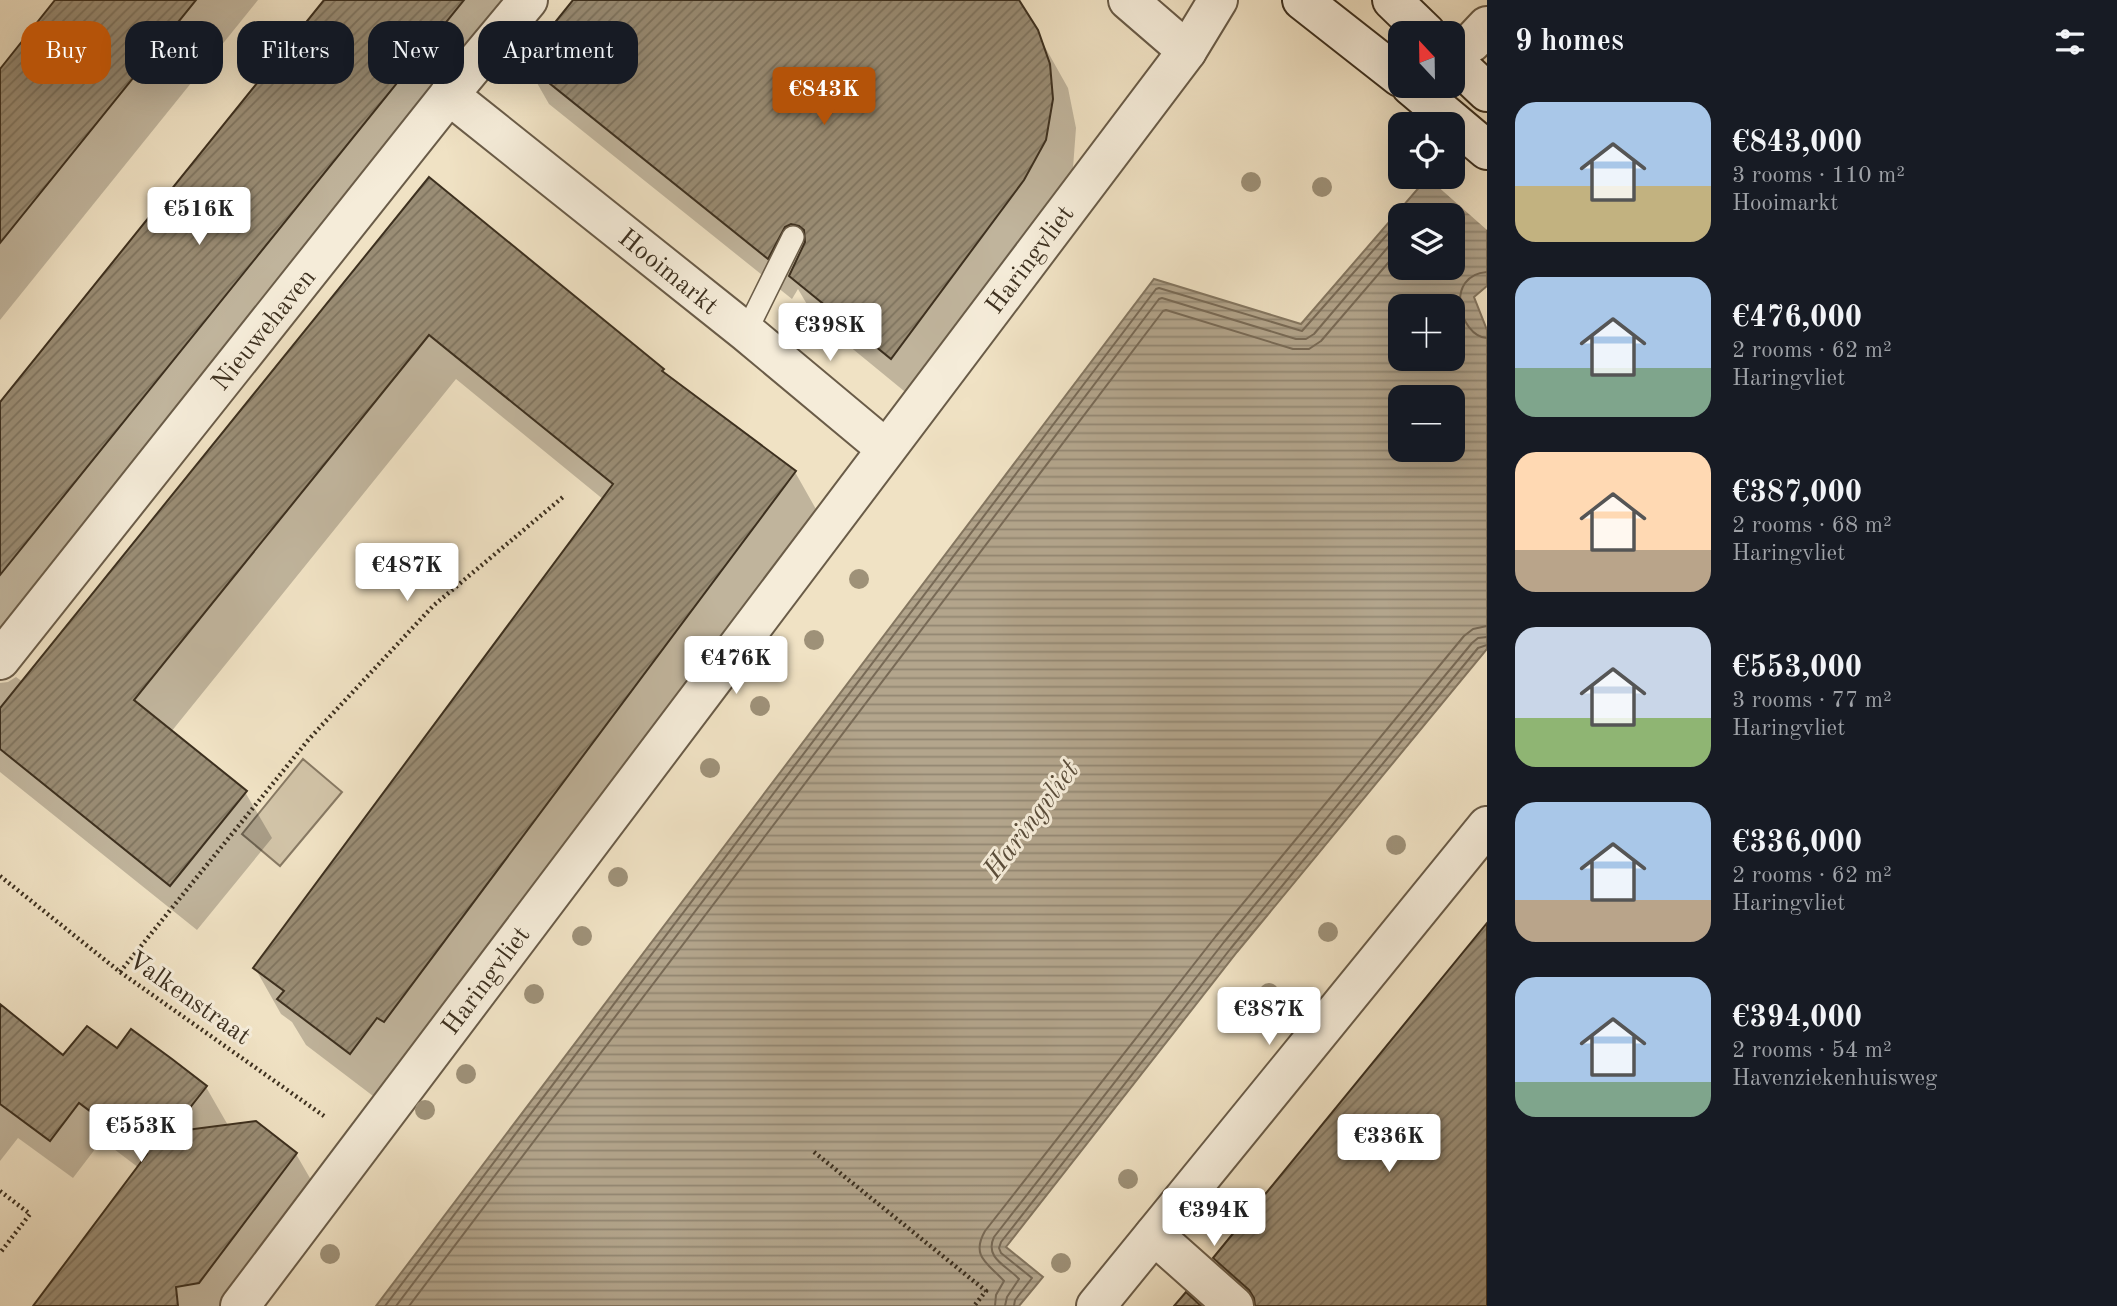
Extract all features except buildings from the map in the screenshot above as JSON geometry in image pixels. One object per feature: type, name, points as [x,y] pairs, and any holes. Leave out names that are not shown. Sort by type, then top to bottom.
[{"type":"street","name":"Nieuwehaven","points":[[0,660],[449,95],[528,0]]},
{"type":"street","points":[[1128,0],[1187,51],[1218,0]]},
{"type":"street","points":[[1302,0],[1388,68]]},
{"type":"street","points":[[1392,0],[1414,21]]},
{"type":"street","name":"Haringvliet","points":[[240,1306],[1187,51]]},
{"type":"street","name":"Hooimarkt","points":[[449,95],[886,448]]},
{"type":"street","points":[[1427,98],[1487,149]]},
{"type":"street","points":[[1096,1306],[1487,826]]},
{"type":"street","points":[[1154,1235],[1234,1306]]},
{"type":"lane","points":[[742,329],[793,237]]},
{"type":"path","points":[[121,972],[309,739],[433,606],[563,497]]},
{"type":"path","name":"Valkenstraat","points":[[0,876],[121,972],[362,1143]]},
{"type":"path","points":[[814,1152],[986,1291],[974,1306]]},
{"type":"path","points":[[0,1191],[30,1214],[0,1253]]},
{"type":"shaded area","points":[[303,759],[342,792],[280,866],[242,834]]},
{"type":"water","points":[[1487,106],[1487,286],[1474,297],[1487,330],[1487,649],[1237,952],[1006,1247],[1043,1277],[1019,1306],[376,1306],[1154,279],[1301,324],[1388,223],[1388,280],[1465,280],[1465,203],[1406,203],[1418,189],[1465,189],[1465,151]]},
{"type":"pier","points":[[1487,102],[1487,230],[1465,211],[1465,203],[1456,203],[1441,189],[1465,189],[1465,127]]}]
